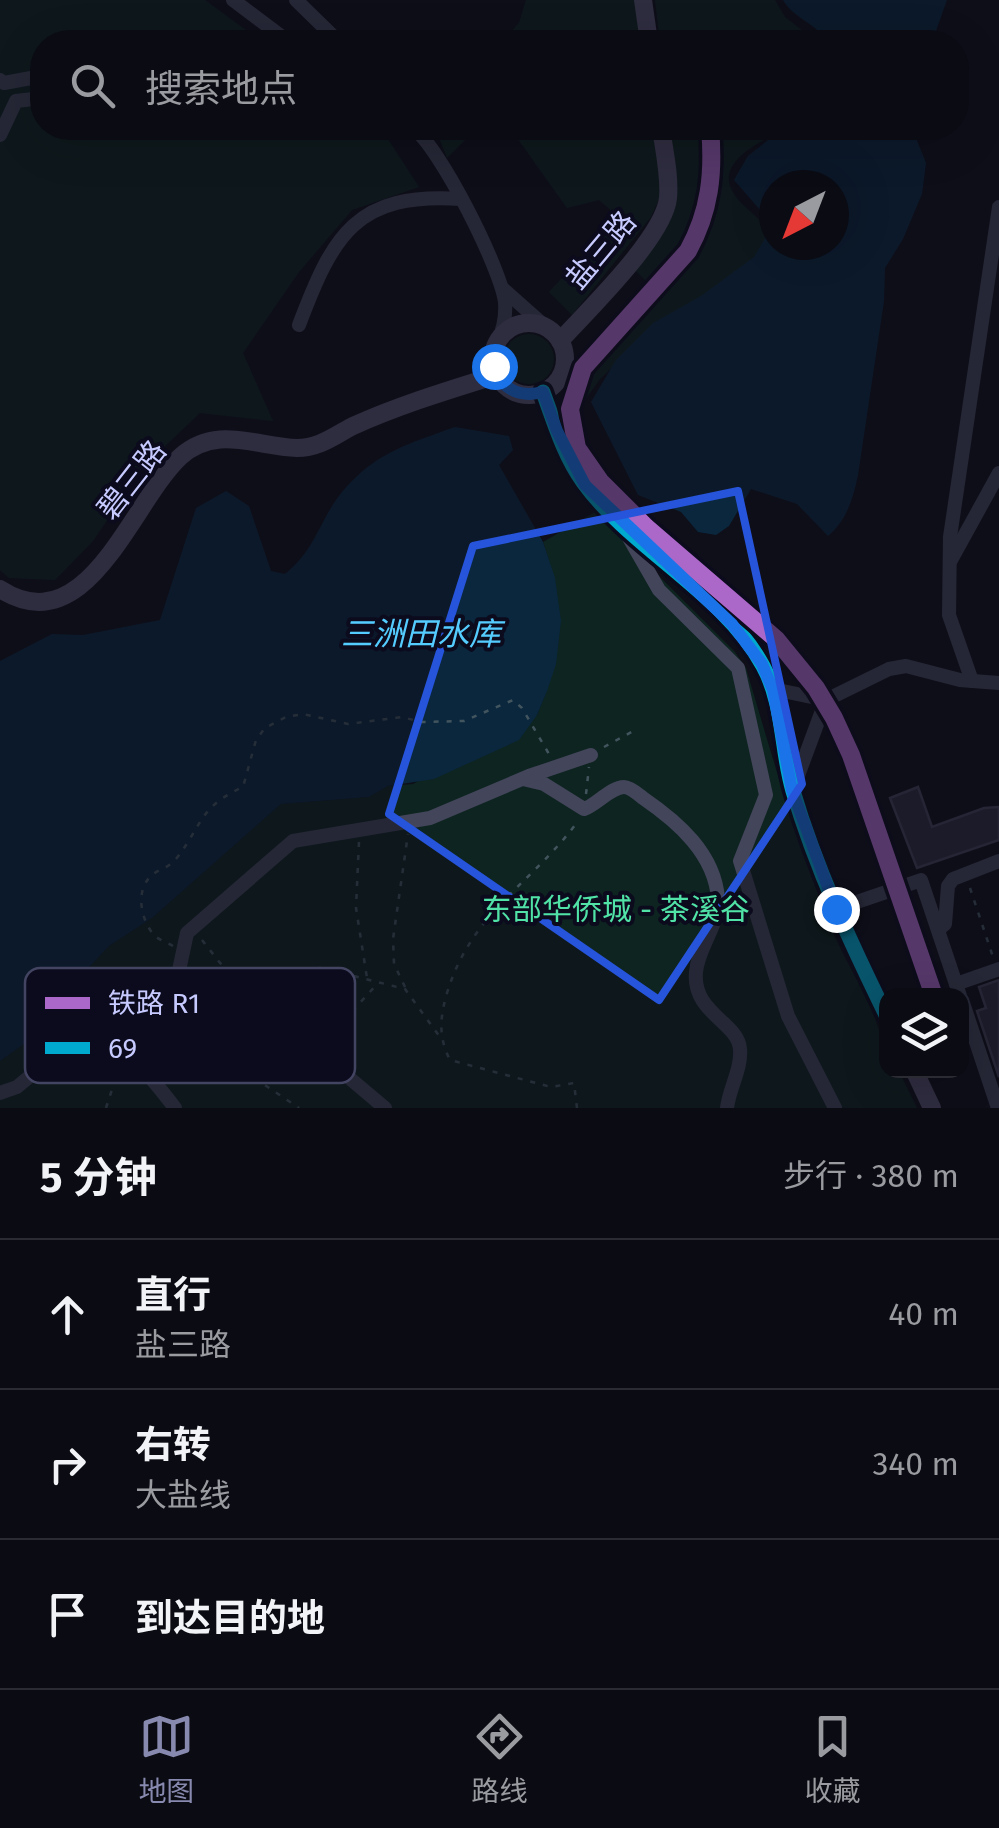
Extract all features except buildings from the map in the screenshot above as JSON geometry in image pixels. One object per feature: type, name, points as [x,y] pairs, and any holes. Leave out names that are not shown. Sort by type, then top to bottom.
[{"type":"main road","points":[[643,0],[647,30]]},
{"type":"main road","name":"盐三路","points":[[553,335],[642,249],[664,214],[668,177],[663,140]]},
{"type":"main road","points":[[519,325],[553,335],[565,358],[562,375],[543,392],[517,393],[497,375],[494,358],[498,341],[519,325]]},
{"type":"main road","name":"碧三路","points":[[0,588],[36,603],[58,600],[74,592],[113,550],[180,457],[198,445],[237,438],[298,448],[324,444],[353,427],[497,375]]},
{"type":"main road","points":[[543,392],[578,474],[618,518],[743,635],[762,664],[773,690],[792,790],[836,909],[879,1001]]},
{"type":"main road","points":[[918,1078],[932,1108]]},
{"type":"street","points":[[233,0],[273,30]]},
{"type":"street","points":[[296,0],[327,30]]},
{"type":"street","points":[[0,80],[4,83],[30,78]]},
{"type":"street","points":[[0,135],[16,101],[30,99]]},
{"type":"street","points":[[428,140],[442,160],[502,288],[506,318],[498,341]]},
{"type":"street","points":[[299,326],[322,267],[358,221],[374,210],[404,199],[461,198]]},
{"type":"street","points":[[972,681],[949,615],[950,562],[953,518],[999,207]]},
{"type":"street","points":[[502,288],[553,335]]},
{"type":"street","points":[[950,562],[999,472]]},
{"type":"street","points":[[618,518],[660,590],[738,668],[766,795],[740,861],[788,1016],[835,1108]]},
{"type":"street","points":[[773,690],[826,700],[889,669],[906,666],[999,683]]},
{"type":"street","points":[[792,790],[826,700]]},
{"type":"street","points":[[180,968],[186,934],[293,841],[430,818],[591,754]]},
{"type":"street","points":[[523,779],[544,784],[584,809],[618,788],[629,788],[680,826],[698,847],[713,874],[718,902],[713,928],[696,972],[698,992],[710,1013],[736,1035],[740,1044],[727,1108]]},
{"type":"street","points":[[938,930],[944,924],[948,886],[953,879],[999,861]]},
{"type":"street","points":[[836,909],[921,880],[957,988]]},
{"type":"street","points":[[965,988],[995,964]]},
{"type":"street","points":[[969,1022],[998,1108]]},
{"type":"street","points":[[0,1093],[25,1081]]},
{"type":"street","points":[[355,1081],[385,1108]]},
{"type":"street","points":[[155,1083],[175,1108]]},
{"type":"path","points":[[183,951],[154,936],[140,909],[144,884],[172,864],[195,833],[206,809],[244,786],[256,740],[265,728],[286,717],[303,714],[348,724],[402,717],[421,722],[464,721],[513,700],[544,742]]},
{"type":"path","points":[[577,1108],[574,1083],[551,1087],[450,1060],[442,1038],[441,1013],[473,934],[502,900],[562,843],[584,809],[591,754],[638,729]]},
{"type":"path","points":[[410,822],[394,964],[405,989],[442,1038]]},
{"type":"path","points":[[360,830],[356,908],[368,979]]},
{"type":"path","points":[[970,888],[995,964]]},
{"type":"path","points":[[194,926],[224,968]]},
{"type":"path","points":[[355,976],[405,989]]},
{"type":"path","points":[[355,1009],[378,982]]},
{"type":"path","points":[[106,1108],[114,1083]]},
{"type":"path","points":[[262,1083],[300,1108]]},
{"type":"highlighted area","points":[[738,491],[802,784],[659,1000],[389,814],[473,546]]},
{"type":"green space","points":[[0,0],[205,0],[246,30],[30,30],[30,140],[389,140],[419,187],[352,210],[299,272],[243,353],[273,421],[200,413],[143,467],[93,541],[55,580],[9,578],[0,570]]},
{"type":"green space","points":[[526,0],[640,0],[644,30],[513,30]]},
{"type":"green space","points":[[655,0],[775,0],[785,17],[802,30],[659,30]]},
{"type":"green space","points":[[440,140],[465,140],[447,158]]},
{"type":"green space","points":[[519,140],[659,140],[661,195],[651,217],[572,315],[549,292],[619,217],[599,200],[567,208]]},
{"type":"green space","points":[[671,140],[764,140],[735,162],[729,182],[734,194],[759,220],[759,254],[647,335],[600,379],[580,407],[565,411],[568,391],[584,356],[607,326],[649,284],[634,269],[670,218],[676,189]]},
{"type":"green space","points":[[529,334],[546,342],[554,359],[546,376],[529,384],[512,376],[504,359],[512,342]]},
{"type":"green space","name":"东部华侨城 - 茶溪谷","points":[[595,512],[735,652],[746,668],[807,865],[879,1031],[879,1078],[902,1078],[917,1108],[0,1108],[0,1061],[25,1043],[25,1083],[355,1083],[355,968],[88,968],[109,946],[152,918],[281,804],[369,797],[388,786],[413,784],[537,715],[553,669],[559,629],[543,542]]},
{"type":"water","points":[[783,0],[947,0],[936,30],[817,30]]},
{"type":"water","points":[[768,140],[917,140],[926,163],[922,194],[903,239],[885,268],[884,301],[854,492],[845,516],[828,536],[797,504],[751,489],[729,526],[716,535],[698,532],[681,512],[638,495],[591,402],[616,360],[653,323],[701,296],[754,257],[759,249],[759,260],[849,260],[849,170],[759,170],[759,209],[734,180],[748,156]]},
{"type":"water","name":"三洲田水库","points":[[455,427],[509,436],[513,450],[499,465],[543,542],[555,578],[561,621],[556,664],[537,715],[519,740],[434,779],[388,786],[369,797],[281,804],[152,918],[109,946],[88,968],[25,968],[25,1043],[0,1061],[0,661],[52,634],[83,635],[160,620],[196,508],[226,491],[249,506],[271,571],[285,574],[304,554],[334,502],[355,478],[380,458]]},
{"type":"rail line","name":"R1","points":[[710,140],[709,191],[688,251],[583,368],[570,409],[577,448],[600,481],[646,527],[776,639],[816,688],[851,755],[931,988]]},
{"type":"transit line","name":"69","points":[[543,392],[565,450],[583,482],[626,529],[725,616],[763,666],[775,696],[789,776],[812,849],[879,1000]]},
{"type":"route","points":[[494,366],[502,382],[517,393],[543,392],[557,431],[585,485],[743,635],[762,664],[773,690],[792,790],[836,909]]}]
